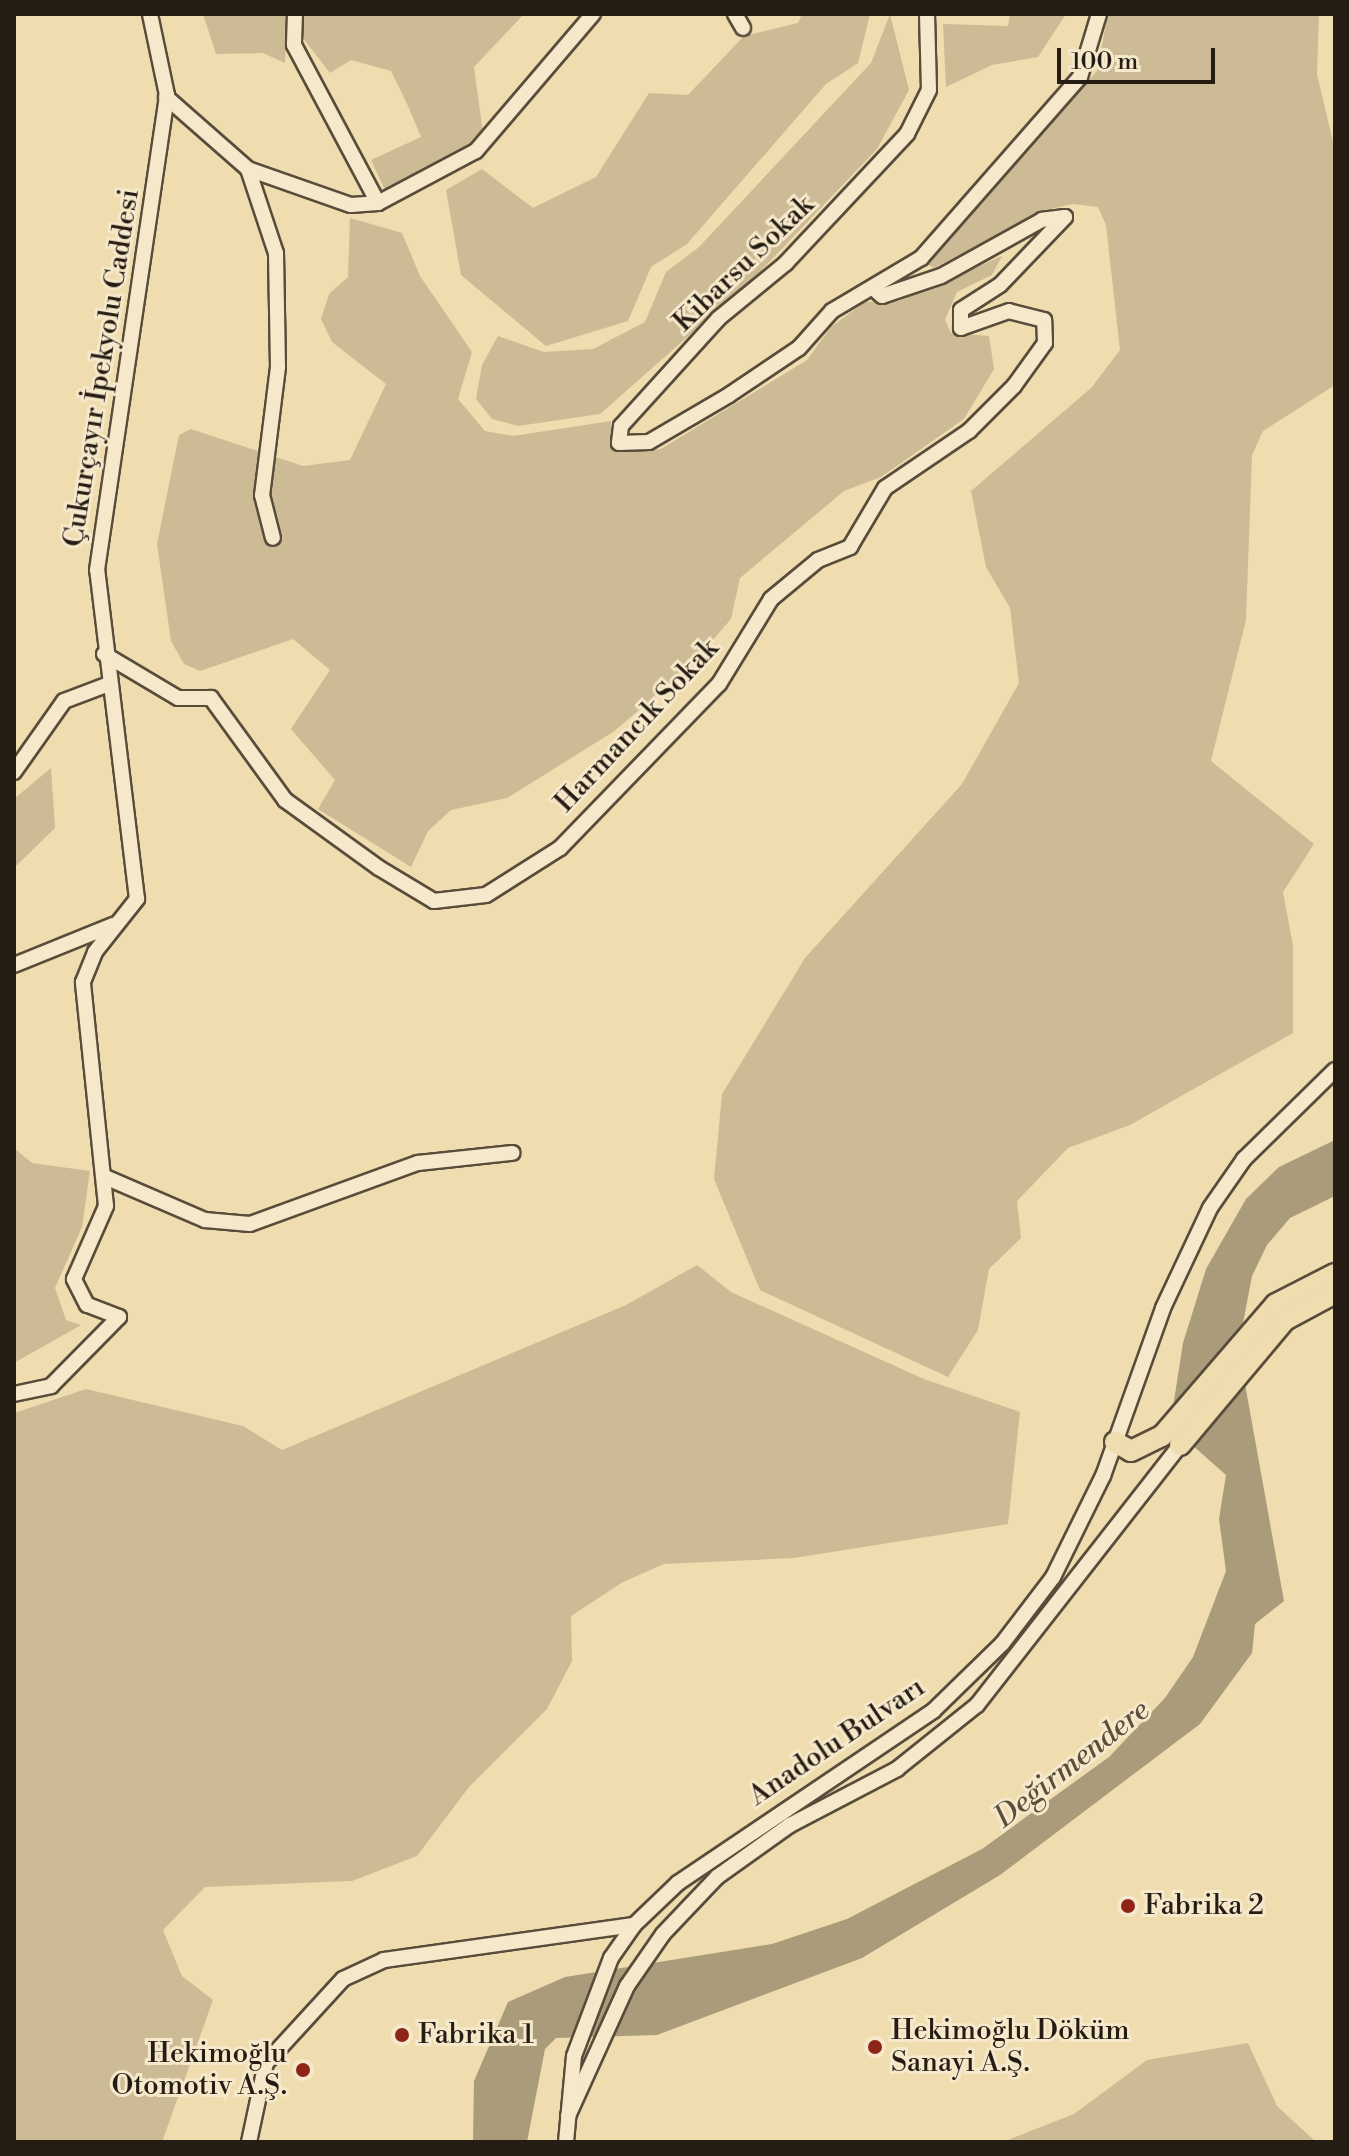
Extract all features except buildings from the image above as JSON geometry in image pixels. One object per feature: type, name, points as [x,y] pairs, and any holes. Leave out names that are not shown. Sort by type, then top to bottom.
[{"type":"highway","points":[[1170,1446],[1178,1420],[1260,1322],[1297,1290],[1335,1274]]},
{"type":"highway","points":[[1115,1442],[1131,1451],[1170,1446],[1304,1305],[1335,1293]]},
{"type":"street","name":"Çukurçayır İpekyolu Caddesi","points":[[105,1177],[95,1146],[83,982],[137,899],[137,853],[104,654],[97,570],[166,97],[150,14]]},
{"type":"street","points":[[295,14],[294,45],[378,203]]},
{"type":"street","points":[[166,97],[248,169],[351,205],[378,203],[476,151],[593,14]]},
{"type":"street","points":[[735,14],[743,28]]},
{"type":"street","name":"Kibarsu Sokak","points":[[872,287],[729,395],[649,442],[619,443],[621,426],[719,318],[786,263],[907,134],[929,90],[927,14]]},
{"type":"street","points":[[872,287],[921,258],[1080,77],[1099,14]]},
{"type":"street","points":[[248,169],[246,179],[276,253],[278,367],[262,495],[273,538]]},
{"type":"street","name":"Harmancık Sokak","points":[[104,654],[161,691],[211,698],[285,800],[379,868],[434,901],[486,895],[560,848],[719,684],[771,599],[818,560],[850,547],[885,488],[969,431],[1014,386],[1045,343],[1044,320],[1009,311],[961,328],[961,310],[1000,285],[1065,217],[1042,220],[941,276],[882,296],[872,287]]},
{"type":"street","points":[[14,772],[64,701],[109,684]]},
{"type":"street","points":[[14,965],[94,936],[125,917]]},
{"type":"street","name":"Anadolu Bulvarı","points":[[566,2142],[574,2056],[611,1958],[634,1925],[678,1883],[866,1761],[973,1674],[1053,1577],[1115,1442],[1163,1308],[1210,1208],[1244,1159],[1335,1070]]},
{"type":"street","points":[[14,1394],[51,1386],[119,1317],[87,1305],[74,1279],[106,1206],[105,1177],[205,1220],[250,1224],[418,1163],[512,1153]]},
{"type":"street","name":"Anadolu Bulvarı","points":[[566,2120],[645,1958],[717,1877],[790,1825],[897,1769],[977,1705],[1170,1446]]},
{"type":"street","points":[[249,2142],[266,2063],[343,1979],[384,1960],[634,1925]]},
{"type":"shaded area","points":[[203,14],[287,14],[285,63],[263,53],[216,54]]},
{"type":"shaded area","points":[[302,14],[524,14],[474,67],[483,133],[454,157],[385,190],[371,160],[421,137],[408,106],[391,71],[351,60],[330,73],[302,37]]},
{"type":"shaded area","points":[[802,14],[870,14],[858,63],[826,84],[687,244],[651,267],[628,321],[546,346],[461,275],[446,190],[482,169],[533,208],[596,177],[649,93],[688,95],[744,36],[798,23]]},
{"type":"shaded area","points":[[890,14],[909,90],[877,149],[753,279],[600,414],[518,426],[492,419],[476,399],[482,365],[498,336],[544,352],[593,349],[645,322],[666,272],[699,247],[871,63]]},
{"type":"shaded area","points":[[1010,14],[1066,14],[1038,57],[992,65],[946,87],[943,24],[1008,26]]},
{"type":"shaded area","points":[[1108,14],[1319,14],[1317,74],[1335,150],[1335,385],[1263,431],[1252,455],[1246,620],[1211,761],[1314,844],[1283,892],[1293,946],[1293,1033],[1130,1125],[1068,1148],[1017,1201],[1021,1238],[989,1269],[978,1330],[948,1377],[760,1290],[714,1179],[722,1094],[805,958],[962,784],[1019,683],[1010,608],[986,567],[971,491],[1091,388],[1120,350],[1106,225],[1098,207],[1073,204],[1045,210],[934,268],[923,262],[1097,71]]},
{"type":"shaded area","points":[[350,218],[402,233],[420,276],[472,352],[458,399],[485,431],[513,436],[611,421],[611,444],[624,452],[661,449],[807,360],[831,327],[865,302],[899,301],[1002,256],[992,275],[957,292],[945,320],[951,333],[989,336],[994,369],[964,419],[881,477],[844,491],[740,578],[731,619],[688,669],[613,732],[507,798],[451,810],[428,831],[411,867],[318,809],[335,780],[291,729],[330,670],[293,639],[200,671],[184,664],[171,641],[157,544],[179,435],[191,429],[303,466],[350,460],[386,384],[332,342],[321,319],[329,294],[348,277]]},
{"type":"shaded area","points":[[51,768],[55,828],[14,868],[14,799]]},
{"type":"shaded area","name":"Değirmendere","points":[[1335,1140],[1335,1196],[1290,1218],[1267,1245],[1252,1276],[1243,1323],[1245,1384],[1284,1601],[1255,1624],[1252,1653],[1200,1724],[1000,1875],[862,1958],[657,2035],[556,2038],[545,2049],[527,2142],[473,2142],[474,2081],[508,2002],[565,1977],[772,1944],[847,1919],[982,1849],[1109,1757],[1165,1698],[1193,1657],[1226,1571],[1219,1519],[1226,1475],[1191,1444],[1173,1407],[1183,1343],[1206,1269],[1246,1199],[1279,1167]]},
{"type":"shaded area","points":[[14,1148],[32,1163],[90,1171],[82,1227],[55,1288],[66,1320],[81,1325],[14,1363]]},
{"type":"shaded area","points":[[697,1265],[731,1292],[924,1379],[1020,1412],[1008,1524],[794,1558],[664,1564],[623,1582],[571,1616],[572,1661],[547,1709],[469,1787],[417,1856],[352,1881],[205,1887],[163,1930],[182,1976],[213,2000],[162,2142],[14,2142],[14,1413],[86,1389],[243,1426],[282,1450],[626,1305]]},
{"type":"shaded area","points":[[1248,2043],[1277,2106],[1316,2142],[1003,2142],[1074,2114],[1147,2060]]},
{"type":"place","name":"Fabrika 2","points":[[1128,1906]]},
{"type":"place","name":"Fabrika 1","points":[[402,2035]]},
{"type":"place","name":"Hekimoğlu Döküm Sanayi A.Ş.","points":[[875,2047]]},
{"type":"place","name":"Hekimoğlu Otomotiv A.Ş.","points":[[303,2070]]}]
